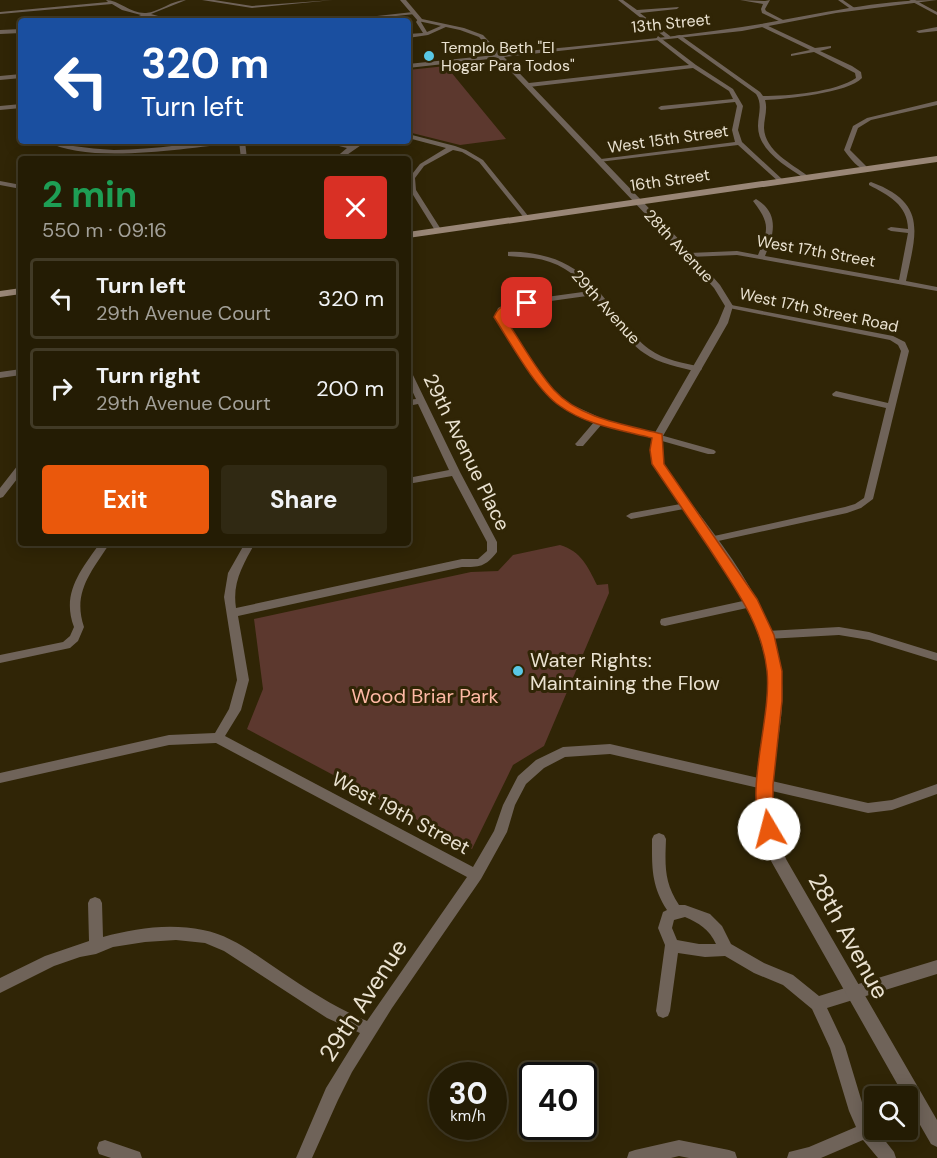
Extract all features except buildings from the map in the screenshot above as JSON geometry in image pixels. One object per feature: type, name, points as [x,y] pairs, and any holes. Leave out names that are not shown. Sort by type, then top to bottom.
[{"type":"main road","name":"16th Street","points":[[411,235],[937,159]]},
{"type":"main road","points":[[0,294],[18,291]]},
{"type":"street","points":[[45,0],[46,9]]},
{"type":"street","points":[[136,18],[184,0]]},
{"type":"street","points":[[204,0],[252,7],[331,0]]},
{"type":"street","points":[[403,0],[420,20],[418,22],[426,34]]},
{"type":"street","points":[[620,0],[668,37]]},
{"type":"street","points":[[742,0],[767,1],[764,12],[783,21]]},
{"type":"street","points":[[840,0],[854,9]]},
{"type":"street","name":"13th Street","points":[[411,66],[762,26],[854,9],[935,0]]},
{"type":"street","points":[[0,13],[109,1],[162,18]]},
{"type":"street","points":[[913,1],[937,14]]},
{"type":"street","points":[[636,12],[677,8]]},
{"type":"street","points":[[364,18],[413,13]]},
{"type":"street","name":"28th Avenue","points":[[420,20],[462,29],[481,36],[689,255],[717,287],[729,306]]},
{"type":"street","points":[[411,36],[426,34],[445,26]]},
{"type":"street","points":[[762,26],[815,50],[854,70],[859,75],[856,81],[797,95],[762,98]]},
{"type":"street","points":[[919,31],[937,29]]},
{"type":"street","points":[[0,32],[18,31]]},
{"type":"street","points":[[678,36],[720,67],[744,81],[762,98],[765,111],[761,122],[763,139],[776,153],[806,177]]},
{"type":"street","points":[[658,38],[694,66],[724,85],[738,100],[739,110],[735,130],[739,143],[781,181]]},
{"type":"street","points":[[793,55],[830,47]]},
{"type":"street","points":[[530,85],[694,66]]},
{"type":"street","points":[[0,78],[18,76]]},
{"type":"street","points":[[661,108],[738,100]]},
{"type":"street","points":[[866,169],[847,150],[855,127],[876,117],[937,103]]},
{"type":"street","points":[[0,108],[18,105]]},
{"type":"street","points":[[411,137],[453,147],[481,161],[527,218]]},
{"type":"street","name":"West 15th Street","points":[[601,161],[739,143]]},
{"type":"street","points":[[59,144],[79,150],[121,151],[201,144]]},
{"type":"street","points":[[337,144],[352,147]]},
{"type":"street","points":[[341,156],[358,144]]},
{"type":"street","points":[[438,231],[413,190],[411,178],[422,165],[453,147]]},
{"type":"street","points":[[155,148],[156,156]]},
{"type":"street","points":[[74,156],[79,150]]},
{"type":"street","points":[[0,183],[18,186]]},
{"type":"street","points":[[871,184],[885,189],[902,204],[911,216],[913,232],[902,282]]},
{"type":"street","points":[[756,201],[767,213],[772,226],[761,256]]},
{"type":"street","points":[[891,229],[913,232]]},
{"type":"street","name":"West 17th Street","points":[[689,255],[724,252],[761,256],[937,289]]},
{"type":"street","name":"29th Avenue","points":[[511,254],[542,256],[570,266],[584,276],[635,341],[647,352],[670,362],[698,369]]},
{"type":"street","points":[[597,292],[513,304],[501,310],[499,317],[550,393],[564,405],[600,421],[711,452]]},
{"type":"street","points":[[658,436],[698,369],[723,323],[729,306]]},
{"type":"street","name":"West 17th Street Road","points":[[729,306],[893,338],[902,344],[905,351],[892,407]]},
{"type":"street","points":[[0,375],[18,372]]},
{"type":"street","name":"29th Avenue Place","points":[[232,613],[462,563],[481,563],[492,552],[493,547],[411,379]]},
{"type":"street","points":[[710,540],[858,506],[868,499],[892,407],[836,394]]},
{"type":"street","points":[[411,403],[421,401]]},
{"type":"street","points":[[580,444],[600,421]]},
{"type":"street","name":"28th Avenue","points":[[658,436],[656,450],[658,464],[752,603],[767,635],[774,671],[774,701],[765,806],[779,861],[854,995],[901,1086]]},
{"type":"street","points":[[0,495],[18,471]]},
{"type":"street","points":[[411,480],[455,472]]},
{"type":"street","points":[[631,516],[686,506]]},
{"type":"street","points":[[0,659],[66,645],[74,638],[79,627],[74,618],[77,588],[103,546]]},
{"type":"street","points":[[0,778],[169,740],[218,738],[235,710],[243,680],[229,597],[230,585],[238,563],[248,546]]},
{"type":"street","points":[[665,622],[752,603]]},
{"type":"street","points":[[767,635],[839,631],[869,636],[937,657]]},
{"type":"street","name":"West 19th Street","points":[[218,738],[476,875],[500,832],[509,805],[522,780],[540,764],[563,752],[609,749],[868,808],[892,805],[937,789]]},
{"type":"street","points":[[659,839],[659,881],[676,912]]},
{"type":"street","name":"29th Avenue","points":[[304,1158],[332,1094],[370,1029],[476,875]]},
{"type":"street","points":[[95,903],[96,947]]},
{"type":"street","points":[[663,1011],[672,945],[665,928],[668,916],[685,911],[705,919],[717,931],[726,949],[759,968],[788,980],[817,1004],[837,1046],[857,1111],[864,1120]]},
{"type":"street","points":[[0,986],[44,962],[96,947],[152,934],[200,935],[227,944],[353,1024],[370,1029]]},
{"type":"street","points":[[672,945],[694,951],[726,949]]},
{"type":"street","points":[[817,1004],[854,995],[937,967]]},
{"type":"street","name":"28th Avenue","points":[[918,1117],[937,1138]]},
{"type":"street","points":[[795,1158],[809,1155],[864,1131]]},
{"type":"street","points":[[877,1140],[888,1158]]},
{"type":"street","points":[[105,1148],[134,1158]]},
{"type":"street","points":[[635,1158],[679,1148],[729,1158]]},
{"type":"green space","points":[[446,66],[506,139],[460,145],[411,133],[411,70]]},
{"type":"green space","name":"Wood Briar Park","points":[[560,545],[579,556],[597,585],[608,584],[609,593],[544,746],[513,765],[472,849],[247,729],[263,689],[254,619],[471,572],[498,571],[513,555]]},
{"type":"place","name":"Templo Beth \"El Hogar Para Todos\"","points":[[429,56]]},
{"type":"place","name":"Water Rights: Maintaining the Flow","points":[[518,671]]},
{"type":"route","points":[[527,303],[507,306],[501,310],[499,317],[510,330],[550,393],[564,405],[600,421],[658,436],[656,450],[658,464],[752,603],[767,635],[774,671],[774,701],[765,785],[765,806],[769,829]]}]
